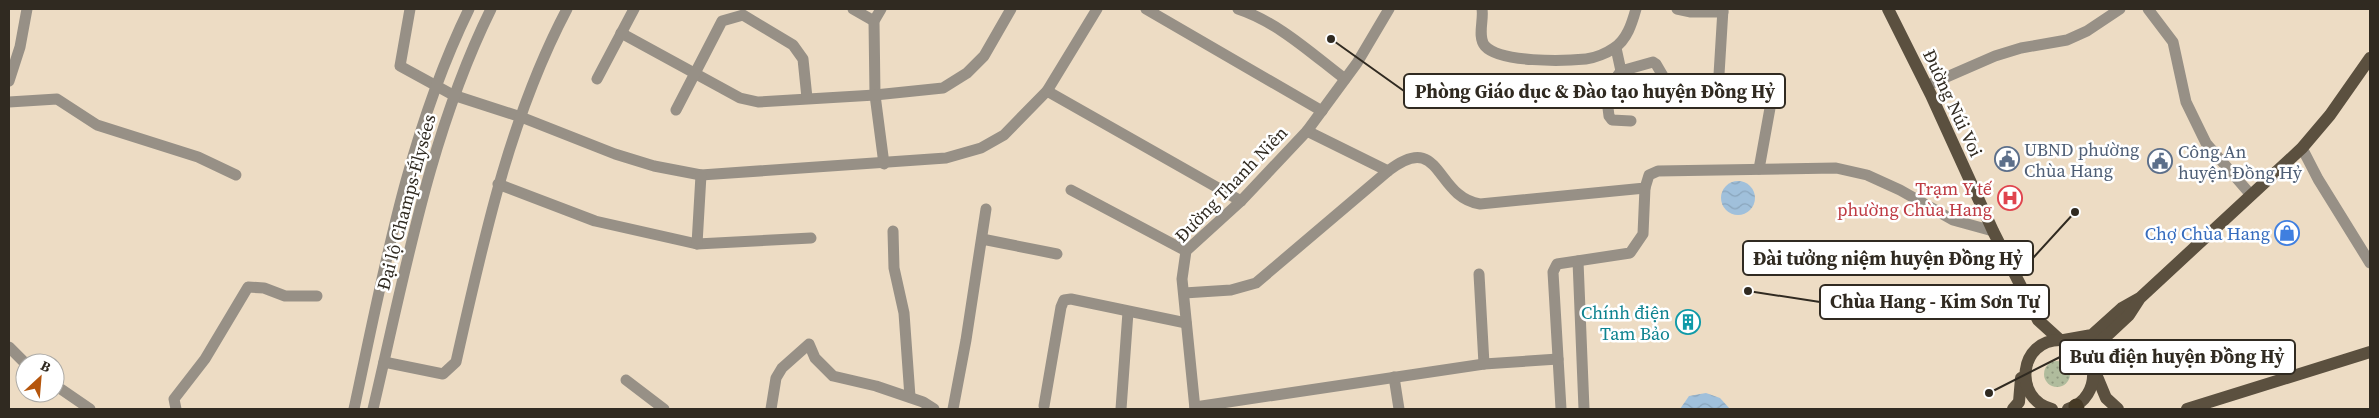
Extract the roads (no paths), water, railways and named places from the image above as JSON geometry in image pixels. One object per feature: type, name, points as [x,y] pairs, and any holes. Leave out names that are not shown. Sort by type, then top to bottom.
[{"type":"main road","name":"Đường Núi Voi","points":[[1888,9],[1993,231],[2038,320],[2062,340],[2083,350],[2094,370],[2103,394],[2118,409]]},
{"type":"main road","points":[[2073,408],[2090,392],[2099,343],[2128,315],[2140,298],[2302,148],[2330,115],[2370,58]]},
{"type":"main road","points":[[2052,409],[2037,402],[2029,393],[2025,381],[2027,363],[2042,345],[2092,335],[2122,308],[2140,298]]},
{"type":"main road","points":[[2013,409],[2019,402],[2020,380],[2038,336],[2038,320]]},
{"type":"main road","points":[[2187,409],[2370,352]]},
{"type":"street","points":[[9,81],[20,47],[27,9]]},
{"type":"street","points":[[410,9],[400,66],[435,87],[623,156],[654,166],[701,175],[884,164],[946,158],[981,148],[1004,135],[1047,91],[1097,9]]},
{"type":"street","name":"Đại lộ Champs-Élysées","points":[[354,409],[406,180],[435,87],[469,9]]},
{"type":"street","name":"Đại lộ Champs-Élysées","points":[[373,409],[425,184],[453,95],[491,9]]},
{"type":"street","points":[[384,362],[443,374],[456,362],[484,236],[498,184],[521,117],[567,9]]},
{"type":"street","points":[[597,78],[634,9]]},
{"type":"street","points":[[853,9],[874,21]]},
{"type":"street","points":[[881,9],[874,21],[875,95],[884,164]]},
{"type":"street","points":[[621,33],[740,98],[758,102],[875,95],[943,88],[959,78],[984,56],[1011,9]]},
{"type":"street","points":[[1146,9],[1322,111]]},
{"type":"street","points":[[1238,9],[1281,31],[1346,79]]},
{"type":"street","name":"Đường Thanh Niên","points":[[1195,408],[1184,293],[1183,265],[1186,251],[1240,201],[1307,131],[1357,63],[1389,9]]},
{"type":"street","points":[[1482,9],[1481,38],[1485,46],[1494,51],[1538,61],[1588,59],[1616,48],[1631,26],[1636,9]]},
{"type":"street","points":[[1677,9],[1691,12],[1723,10],[1718,91],[1721,95],[1770,91],[1772,97],[1759,169]]},
{"type":"street","points":[[1926,86],[2004,54],[2067,40],[2087,31],[2120,9]]},
{"type":"street","points":[[2150,10],[2173,42],[2186,102],[2206,144],[2251,196]]},
{"type":"street","points":[[676,110],[722,21],[743,15],[793,46],[803,60],[807,98]]},
{"type":"street","points":[[1616,48],[1621,71]]},
{"type":"street","points":[[1631,121],[1612,120],[1608,116],[1606,92],[1621,71],[1653,62],[1670,88]]},
{"type":"street","points":[[1047,91],[1240,201]]},
{"type":"street","points":[[9,102],[57,99],[100,126],[198,157],[236,175]]},
{"type":"street","points":[[1307,131],[1388,172]]},
{"type":"street","points":[[2302,148],[2318,179],[2370,263]]},
{"type":"street","points":[[1184,293],[1231,290],[1256,283],[1400,162],[1412,157],[1422,157],[1435,166],[1456,194],[1468,202],[1480,204],[1646,188]]},
{"type":"street","points":[[1561,409],[1553,272],[1557,264],[1630,253],[1643,234],[1646,188],[1649,175],[1658,171],[1836,168],[1867,175],[1900,190],[1953,220],[1993,231]]},
{"type":"street","points":[[697,244],[701,175]]},
{"type":"street","points":[[498,184],[595,221],[697,244],[811,238]]},
{"type":"street","points":[[1072,190],[1186,251]]},
{"type":"street","points":[[952,409],[986,209]]},
{"type":"street","points":[[893,231],[894,268],[904,313],[910,397]]},
{"type":"street","points":[[982,238],[1057,254]]},
{"type":"street","points":[[1578,261],[1584,409]]},
{"type":"street","points":[[1479,274],[1484,364]]},
{"type":"street","points":[[176,409],[174,400],[179,391],[205,359],[248,287],[264,288],[285,296],[317,296]]},
{"type":"street","points":[[1044,406],[1061,306],[1064,300],[1071,299],[1186,323]]},
{"type":"street","points":[[1121,409],[1128,312]]},
{"type":"street","points":[[771,409],[776,378],[782,368],[809,344],[815,358],[833,376],[876,386],[910,397],[934,409]]},
{"type":"street","points":[[1195,408],[1484,364],[1558,359]]},
{"type":"street","points":[[1394,378],[1399,409]]},
{"type":"street","points":[[626,380],[664,409]]},
{"type":"street","points":[[65,392],[90,409]]},
{"type":"water","points":[[1738,181],[1745,182],[1750,186],[1754,191],[1754,205],[1750,210],[1745,214],[1738,215],[1731,214],[1726,210],[1722,205],[1721,198],[1722,191],[1726,186],[1731,182]]},
{"type":"water","points":[[1706,393],[1720,398],[1730,409],[1680,409],[1689,396]]},
{"type":"place","name":"Phòng Giáo dục & Đào tạo huyện Đồng Hỷ","points":[[1331,39]]},
{"type":"place","name":"UBND phường Chùa Hang","points":[[2007,159]]},
{"type":"place","name":"Công An huyện Đồng Hỷ","points":[[2160,161]]},
{"type":"place","name":"Trạm Y tế phường Chùa Hang","points":[[2010,198]]},
{"type":"place","name":"Đài tưởng niệm huyện Đồng Hỷ","points":[[2075,212]]},
{"type":"place","name":"Chợ Chùa Hang","points":[[2287,233]]},
{"type":"place","name":"Chùa Hang - Kim Sơn Tự","points":[[1748,291]]},
{"type":"place","name":"Chính điện Tam Bảo","points":[[1688,322]]},
{"type":"place","name":"Bưu điện huyện Đồng Hỷ","points":[[1989,393]]}]
